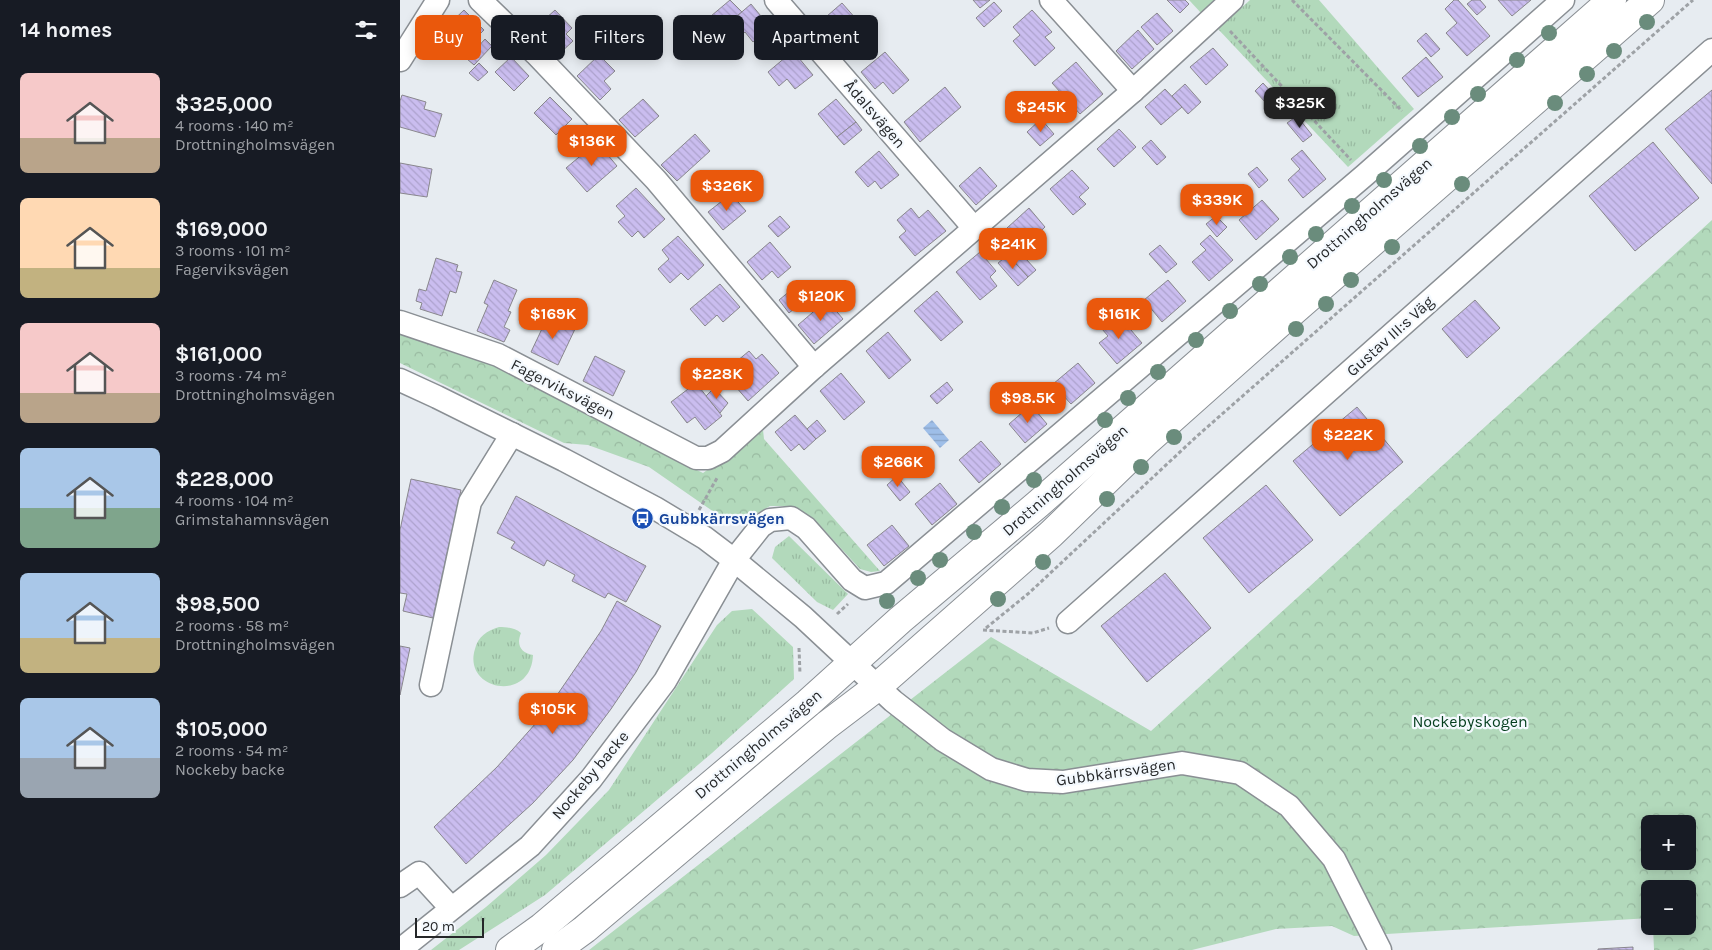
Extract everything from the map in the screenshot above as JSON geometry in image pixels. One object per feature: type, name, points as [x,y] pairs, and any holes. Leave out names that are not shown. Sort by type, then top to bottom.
[{"type":"main road","name":"Drottningholmsvägen","points":[[510,950],[549,921],[801,710],[851,663],[1038,504],[1612,0]]},
{"type":"main road","name":"Drottningholmsvägen","points":[[556,950],[585,929],[827,725],[877,686],[1051,534],[1147,441],[1650,0]]},
{"type":"street","points":[[400,60],[438,0]]},
{"type":"street","points":[[480,0],[536,54],[656,180],[814,367]]},
{"type":"street","name":"Ådalsvägen","points":[[776,0],[974,228]]},
{"type":"street","points":[[1051,0],[1133,90]]},
{"type":"street","points":[[722,452],[814,367],[1133,90],[1232,0]]},
{"type":"street","name":"Drottningholmsvägen","points":[[857,596],[886,583],[1365,175],[1562,0]]},
{"type":"street","name":"Gustav III:s Väg","points":[[1068,622],[1712,50]]},
{"type":"street","name":"Fagerviksvägen","points":[[400,322],[498,355],[696,458],[708,458],[722,452]]},
{"type":"street","name":"Gubbkärrsvägen","points":[[400,380],[512,434],[655,508],[689,528],[734,560],[803,617],[893,701],[943,740],[991,769],[1027,780],[1063,782],[1182,763],[1240,772],[1289,806],[1334,859],[1380,950]]},
{"type":"street","points":[[431,685],[470,502],[512,434]]},
{"type":"street","points":[[734,560],[761,526],[770,520],[791,518],[806,528],[852,580],[857,596]]},
{"type":"street","name":"Nockeby backe","points":[[400,950],[530,846],[591,779],[665,681],[734,560]]},
{"type":"street","points":[[400,886],[419,873],[451,908]]},
{"type":"path","points":[[1292,0],[1418,127]]},
{"type":"path","points":[[975,636],[1029,593],[1196,437],[1693,0]]},
{"type":"path","points":[[1215,15],[1365,175]]},
{"type":"path","points":[[689,528],[722,468],[722,452]]},
{"type":"path","points":[[837,614],[857,596]]},
{"type":"path","points":[[983,630],[1033,633],[1068,622]]},
{"type":"path","name":"Drottningholmsvägen","points":[[799,648],[801,671],[799,681]]},
{"type":"green space","points":[[1189,0],[1217,0],[1202,14]]},
{"type":"green space","points":[[1250,0],[1319,0],[1414,109],[1348,167],[1218,29]]},
{"type":"green space","name":"Nockebyskogen","points":[[1712,220],[1712,950],[1654,950],[1653,935],[1696,935],[1696,880],[1641,880],[1641,919],[1354,936],[1332,926],[1276,929],[1192,950],[589,950],[991,637],[1151,731]]},
{"type":"green space","points":[[400,330],[491,362],[634,439],[703,473],[763,430],[764,439],[880,571],[871,572],[860,569],[813,518],[793,506],[770,506],[746,520],[727,521],[649,467],[588,445],[564,443],[400,363]]},
{"type":"green space","points":[[789,536],[848,594],[833,610],[817,602],[772,558],[775,547]]},
{"type":"green space","points":[[752,609],[793,647],[794,679],[712,753],[545,895],[459,950],[431,950],[486,907],[546,855],[609,790],[717,625],[732,611]]},
{"type":"green space","points":[[499,627],[511,628],[521,633],[519,645],[525,652],[533,655],[529,670],[521,680],[510,685],[498,686],[487,682],[478,674],[474,663],[475,649],[478,641],[487,632]]},
{"type":"water","points":[[932,420],[949,440],[940,448],[923,428]]},
{"type":"building","points":[[730,0],[742,12],[738,15],[712,15]]},
{"type":"building","points":[[973,0],[990,0],[980,8]]},
{"type":"building","points":[[1167,0],[1185,0],[1189,4],[1180,13]]},
{"type":"building","points":[[1454,0],[1458,0],[1490,36],[1467,56],[1446,33],[1457,23],[1445,9]]},
{"type":"building","points":[[1472,0],[1480,0],[1486,7],[1477,15],[1467,4]]},
{"type":"building","points":[[1498,0],[1531,0],[1512,16]]},
{"type":"building","points":[[994,2],[1002,11],[984,27],[976,18]]},
{"type":"building","points":[[842,3],[853,15],[828,15]]},
{"type":"building","points":[[751,4],[760,15],[754,15],[753,42],[744,33],[744,15],[738,15]]},
{"type":"building","points":[[464,10],[469,15],[459,15]]},
{"type":"building","points":[[555,10],[560,15],[550,15]]},
{"type":"building","points":[[1032,10],[1052,32],[1045,37],[1055,48],[1035,66],[1013,41],[1020,35],[1013,27]]},
{"type":"building","points":[[1157,13],[1173,31],[1157,45],[1141,27]]},
{"type":"building","points":[[565,21],[572,28],[566,34],[573,41],[565,48]]},
{"type":"building","points":[[1138,30],[1154,49],[1132,69],[1116,51]]},
{"type":"building","points":[[1426,33],[1440,49],[1431,57],[1417,41]]},
{"type":"building","points":[[485,39],[491,47],[481,58],[481,43]]},
{"type":"building","points":[[1213,48],[1228,65],[1206,85],[1190,67]]},
{"type":"building","points":[[885,52],[909,80],[893,94],[883,82],[875,89],[861,72],[878,60]]},
{"type":"building","points":[[1426,57],[1443,77],[1418,97],[1402,78]]},
{"type":"building","points":[[468,60],[479,60],[474,65]]},
{"type":"building","points":[[508,60],[514,60],[529,76],[514,91],[495,72]]},
{"type":"building","points":[[594,60],[604,60],[615,71],[604,81],[611,89],[600,100],[577,76]]},
{"type":"building","points":[[782,60],[800,60],[813,75],[795,89],[787,79],[779,86],[768,72]]},
{"type":"building","points":[[1076,62],[1103,94],[1080,114],[1052,83]]},
{"type":"building","points":[[479,63],[488,72],[478,81],[469,73]]},
{"type":"building","points":[[1263,83],[1274,95],[1266,103],[1255,91]]},
{"type":"building","points":[[1185,84],[1201,102],[1188,114],[1172,96]]},
{"type":"building","points":[[945,87],[961,107],[920,142],[904,122]]},
{"type":"building","points":[[1165,89],[1182,107],[1161,125],[1145,107]]},
{"type":"building","points":[[1712,90],[1712,184],[1665,129]]},
{"type":"building","points":[[402,95],[426,102],[424,109],[442,114],[435,137],[400,127],[400,101]]},
{"type":"building","points":[[550,97],[572,119],[556,135],[534,113]]},
{"type":"building","points":[[643,99],[659,116],[635,137],[619,120]]},
{"type":"building","points":[[836,99],[856,122],[837,137],[818,114]]},
{"type":"building","points":[[1297,116],[1312,135],[1303,142],[1287,123]]},
{"type":"building","points":[[1041,119],[1054,134],[1040,146],[1027,132]]},
{"type":"building","points":[[856,122],[862,130],[844,145],[837,137]]},
{"type":"building","points":[[1119,129],[1136,147],[1114,167],[1097,149]]},
{"type":"building","points":[[695,134],[710,151],[677,181],[661,165]]},
{"type":"building","points":[[1151,140],[1166,157],[1157,165],[1142,148]]},
{"type":"building","points":[[597,142],[617,166],[587,192],[566,168]]},
{"type":"building","points":[[1653,142],[1699,198],[1635,251],[1589,196]]},
{"type":"building","points":[[1302,150],[1326,179],[1303,198],[1288,180],[1300,169],[1291,159]]},
{"type":"building","points":[[879,151],[899,175],[881,189],[875,181],[868,187],[855,172]]},
{"type":"building","points":[[400,163],[432,169],[427,197],[400,193]]},
{"type":"building","points":[[980,167],[997,186],[976,205],[959,186]]},
{"type":"building","points":[[1257,167],[1268,180],[1259,188],[1248,174]]},
{"type":"building","points":[[1072,170],[1089,188],[1079,197],[1086,204],[1073,215],[1050,189]]},
{"type":"building","points":[[636,188],[665,219],[644,238],[638,231],[632,237],[618,222],[625,216],[616,206]]},
{"type":"building","points":[[731,194],[746,211],[723,230],[708,212]]},
{"type":"building","points":[[1262,200],[1279,219],[1256,240],[1239,220]]},
{"type":"building","points":[[911,208],[919,218],[928,210],[946,231],[915,256],[899,237],[906,231],[897,220]]},
{"type":"building","points":[[1029,208],[1045,227],[1024,247],[1007,228]]},
{"type":"building","points":[[780,216],[790,227],[778,237],[768,226]]},
{"type":"building","points":[[1216,216],[1227,227],[1217,237],[1206,224]]},
{"type":"building","points":[[1210,235],[1233,260],[1209,281],[1192,262],[1206,250],[1200,244]]},
{"type":"building","points":[[678,236],[704,265],[688,280],[681,273],[670,283],[658,269],[669,259],[662,250]]},
{"type":"building","points":[[770,242],[791,267],[778,278],[772,271],[762,280],[747,262]]},
{"type":"building","points":[[1160,245],[1177,264],[1166,273],[1149,254]]},
{"type":"building","points":[[1016,248],[1036,270],[1028,277],[1008,255]]},
{"type":"building","points":[[980,252],[996,271],[990,277],[997,286],[980,300],[956,272]]},
{"type":"building","points":[[1008,255],[1028,277],[1018,286],[998,263]]},
{"type":"building","points":[[436,258],[458,265],[456,271],[462,272],[456,293],[450,291],[442,316],[420,309],[422,303],[416,301],[419,289],[426,291]]},
{"type":"building","points":[[494,280],[517,290],[508,311],[511,312],[504,327],[510,330],[504,342],[477,331],[488,305],[484,303]]},
{"type":"building","points":[[1168,280],[1186,301],[1162,322],[1144,300]]},
{"type":"building","points":[[802,281],[812,294],[789,313],[779,300]]},
{"type":"building","points":[[720,284],[740,307],[723,322],[717,315],[705,326],[690,309]]},
{"type":"building","points":[[937,291],[963,322],[941,341],[914,311]]},
{"type":"building","points":[[827,300],[843,319],[814,344],[798,325]]},
{"type":"building","points":[[1475,300],[1500,328],[1467,358],[1442,329]]},
{"type":"building","points":[[548,316],[575,329],[558,365],[531,352]]},
{"type":"building","points":[[1119,316],[1142,343],[1117,364],[1099,343],[1108,336],[1102,329]]},
{"type":"building","points":[[888,332],[911,360],[889,379],[866,351]]},
{"type":"building","points":[[749,351],[756,359],[762,354],[779,373],[748,401],[730,380],[738,374],[731,366]]},
{"type":"building","points":[[595,356],[625,371],[613,396],[583,381]]},
{"type":"building","points":[[1078,363],[1095,383],[1071,404],[1053,384]]},
{"type":"building","points":[[841,373],[865,402],[844,420],[820,391]]},
{"type":"building","points":[[947,382],[953,390],[937,404],[930,396]]},
{"type":"building","points":[[696,383],[722,416],[705,430],[695,417],[687,423],[671,402]]},
{"type":"building","points":[[714,388],[728,403],[720,413],[706,396]]},
{"type":"building","points":[[1031,405],[1047,424],[1025,443],[1009,424]]},
{"type":"building","points":[[1357,407],[1403,462],[1340,516],[1293,461]]},
{"type":"building","points":[[795,415],[816,439],[804,450],[799,444],[791,451],[775,432]]},
{"type":"building","points":[[817,420],[826,431],[816,439],[807,429]]},
{"type":"building","points":[[981,441],[1001,464],[979,483],[959,460]]},
{"type":"building","points":[[897,476],[910,492],[900,501],[887,485]]},
{"type":"building","points":[[411,479],[461,490],[433,618],[403,611],[407,594],[400,593],[400,530]]},
{"type":"building","points":[[940,483],[957,504],[932,525],[915,504]]},
{"type":"building","points":[[1266,485],[1313,540],[1249,593],[1203,538]]},
{"type":"building","points":[[516,496],[646,566],[626,602],[608,593],[605,598],[572,581],[575,575],[547,560],[544,566],[511,548],[515,542],[497,533]]},
{"type":"building","points":[[892,525],[909,546],[884,566],[867,545]]},
{"type":"building","points":[[1165,573],[1211,628],[1147,682],[1101,626]]},
{"type":"building","points":[[617,601],[661,626],[636,672],[573,760],[533,803],[466,864],[434,827],[497,767],[544,714],[601,631]]},
{"type":"building","points":[[400,646],[410,648],[400,695]]},
{"type":"building","points":[[1633,947],[1633,950],[1598,950],[1598,949]]},
{"type":"place","name":"Gubbkärrsvägen","points":[[643,518]]}]
